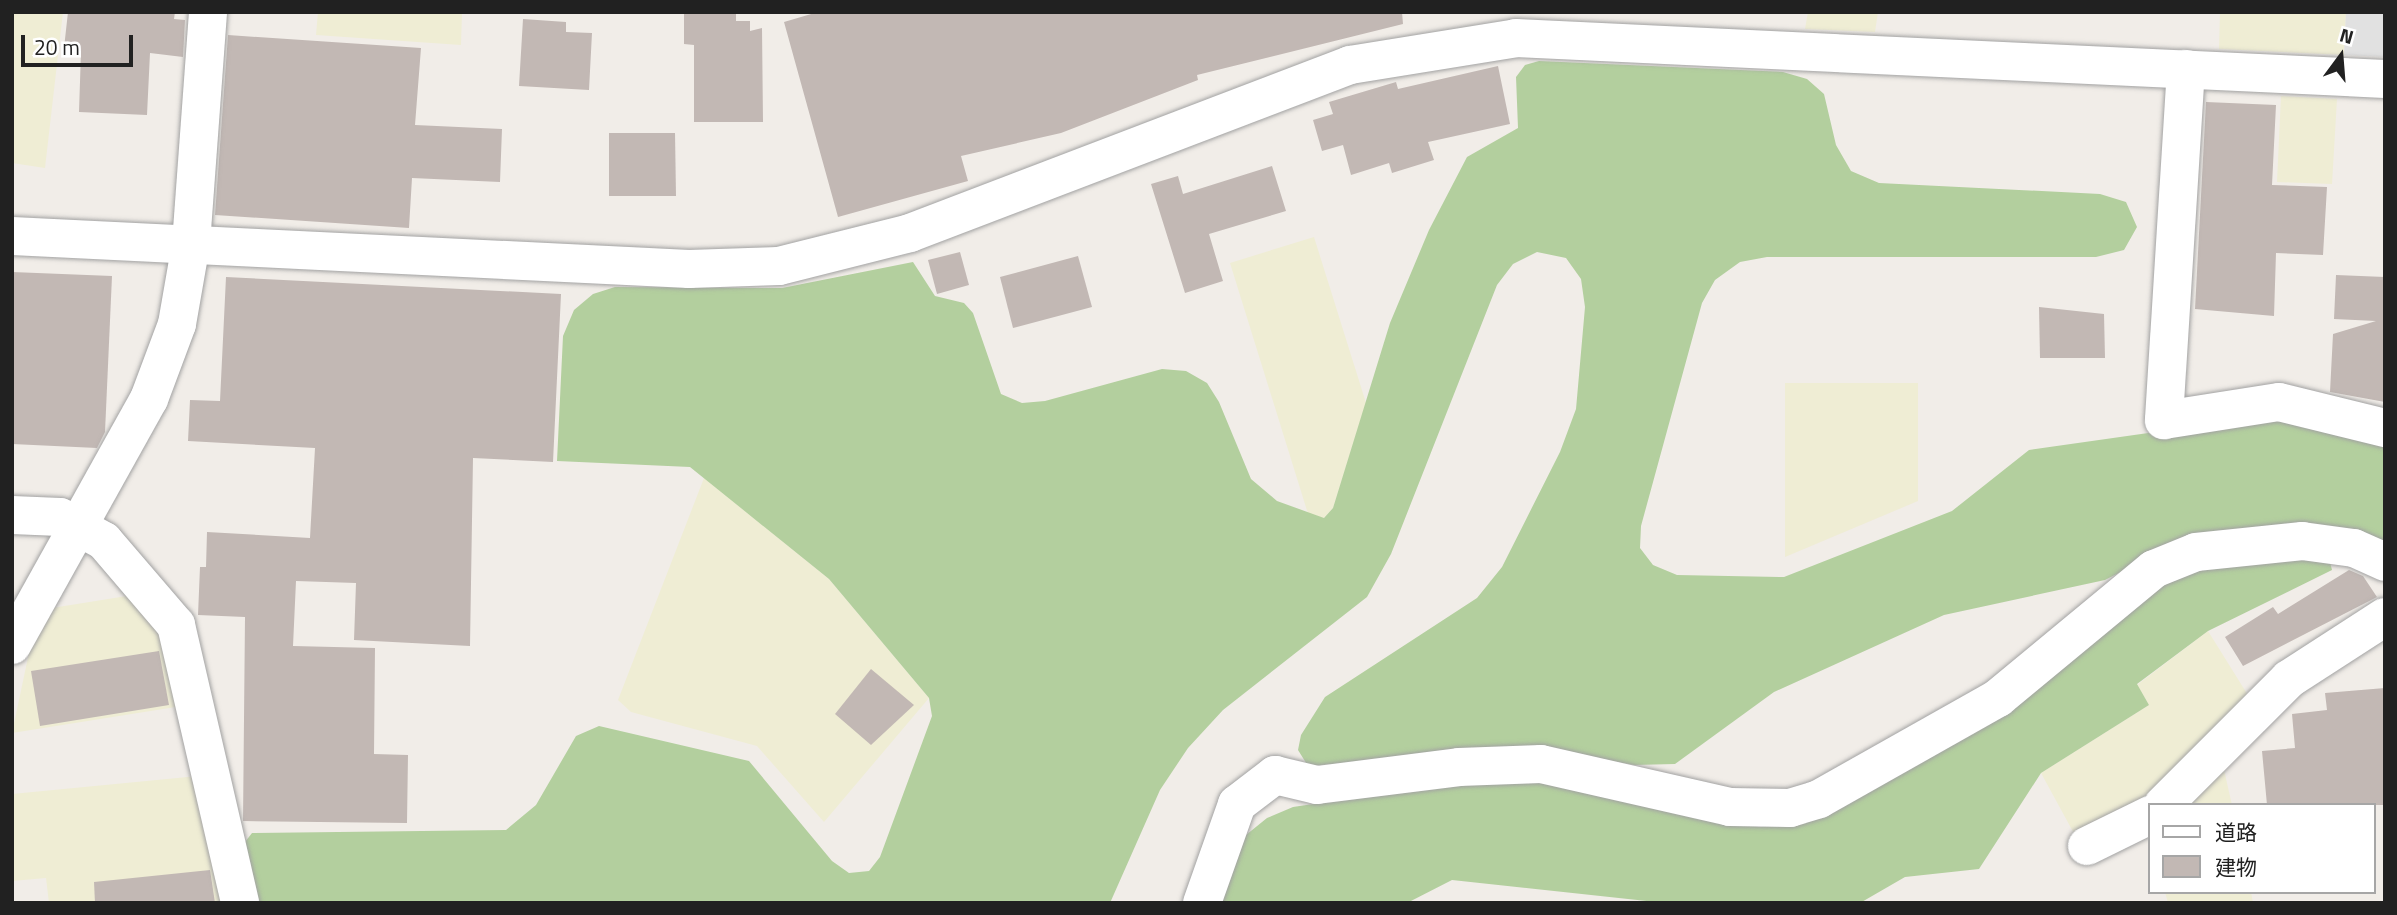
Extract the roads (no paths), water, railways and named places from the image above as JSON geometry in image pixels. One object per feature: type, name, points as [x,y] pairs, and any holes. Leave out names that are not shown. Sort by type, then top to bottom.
[{"type":"street","points":[[12,645],[165,362],[191,244],[208,12]]},
{"type":"street","points":[[12,236],[689,269],[779,266],[910,233],[1350,65],[1460,42],[1572,40],[2385,79]]},
{"type":"street","points":[[2186,69],[2164,420],[2279,402],[2385,428]]},
{"type":"street","points":[[12,515],[60,517],[104,541],[176,625],[240,903]]},
{"type":"street","points":[[1202,903],[1237,804],[1275,775],[1317,785],[1459,766],[1541,764],[1730,807],[1790,808],[1819,799],[1998,698],[2118,595],[2165,565],[2196,552],[2302,541],[2354,548],[2385,562]]},
{"type":"street","points":[[2165,803],[2289,679],[2385,617]]},
{"type":"street","points":[[2087,846],[2148,816]]}]
